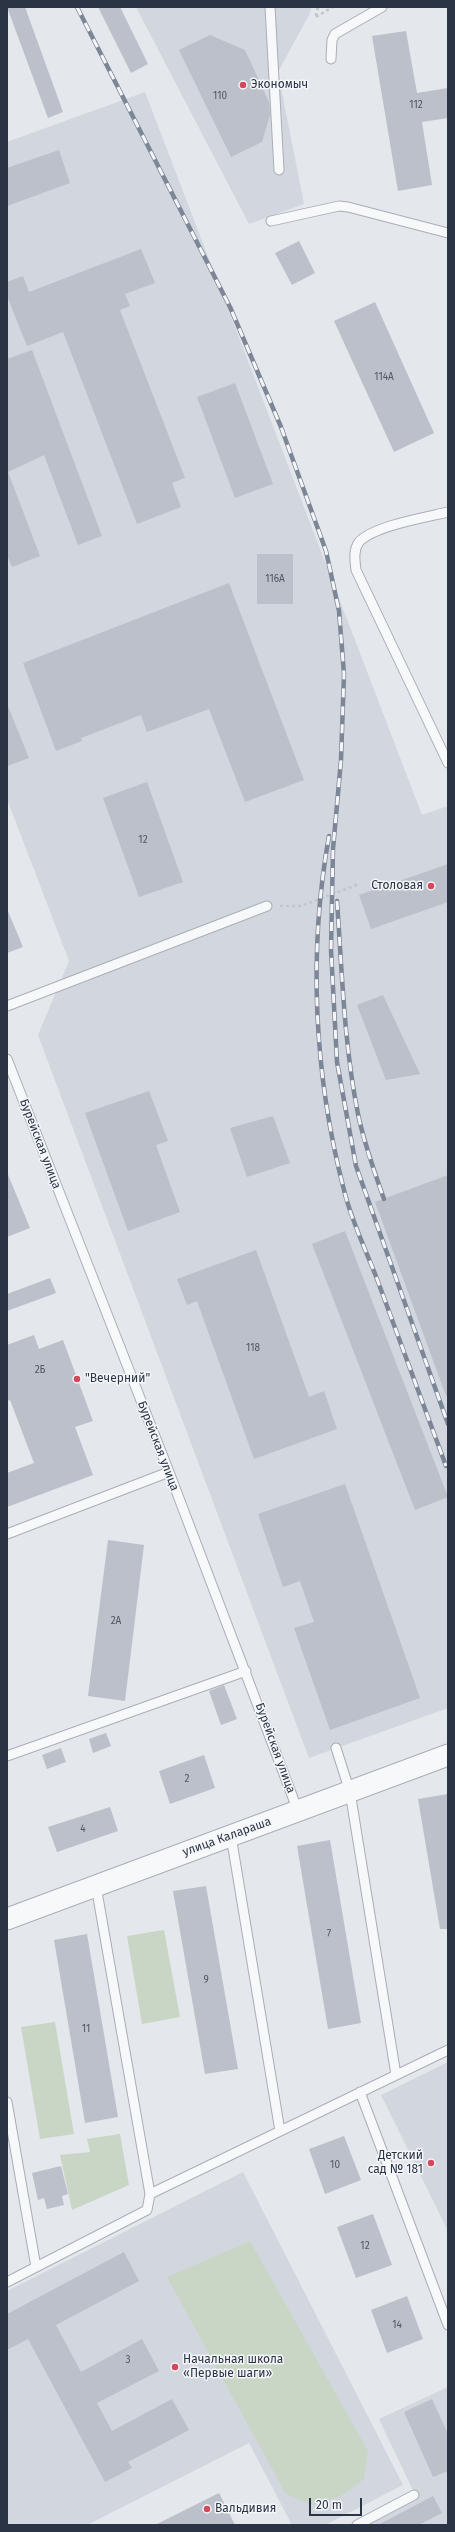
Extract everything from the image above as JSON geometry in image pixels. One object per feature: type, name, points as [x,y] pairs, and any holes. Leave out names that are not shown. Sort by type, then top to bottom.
[{"type":"street","name":"улица Калараша","points":[[7,1919],[448,1755]]},
{"type":"lane","points":[[270,7],[272,76],[279,170]]},
{"type":"lane","points":[[331,59],[332,40],[335,34],[382,7]]},
{"type":"lane","points":[[271,221],[339,206],[448,233]]},
{"type":"lane","points":[[444,513],[371,534],[359,542],[355,553],[355,563],[356,570],[448,763]]},
{"type":"lane","points":[[7,1006],[267,906]]},
{"type":"lane","name":"Бурейская улица","points":[[7,1059],[169,1472],[298,1811]]},
{"type":"lane","points":[[7,1534],[169,1472]]},
{"type":"lane","points":[[7,1756],[246,1671]]},
{"type":"lane","points":[[336,1748],[350,1792],[396,2075]]},
{"type":"lane","points":[[231,1836],[280,2131]]},
{"type":"lane","points":[[7,2282],[147,2210],[150,2194],[96,1886]]},
{"type":"lane","points":[[150,2194],[448,2050]]},
{"type":"lane","points":[[360,2092],[448,2325]]},
{"type":"lane","points":[[7,2102],[36,2267]]},
{"type":"lane","points":[[357,2525],[414,2495]]},
{"type":"path","points":[[318,7],[316,17],[334,7]]},
{"type":"path","points":[[267,906],[301,906],[359,884]]},
{"type":"shaded area","points":[[136,7],[311,7],[310,13],[278,72],[304,204],[249,224]]},
{"type":"shaded area","points":[[145,92],[422,815],[448,806],[448,1708],[309,1758],[38,1035],[69,961],[7,799],[7,142]]},
{"type":"shaded area","name":"Детский сад № 181","points":[[448,2062],[448,2231],[381,2095]]},
{"type":"shaded area","name":"Начальная школа «Первые шаги»","points":[[243,2172],[403,2485],[325,2525],[292,2525],[249,2443],[87,2525],[7,2525],[7,2291]]},
{"type":"shaded area","points":[[448,2387],[448,2525],[361,2525],[417,2499],[379,2419]]},
{"type":"green space","points":[[164,1930],[180,2017],[142,2024],[127,1936]]},
{"type":"green space","points":[[55,2022],[74,2134],[40,2139],[21,2027]]},
{"type":"green space","points":[[120,2134],[129,2185],[72,2210],[60,2155],[90,2152],[87,2139]]},
{"type":"green space","points":[[250,2241],[368,2451],[364,2479],[341,2496],[313,2505],[286,2494],[167,2277]]},
{"type":"building","points":[[7,7],[25,7],[63,112],[48,118]]},
{"type":"building","points":[[98,7],[120,7],[148,64],[131,73]]},
{"type":"building","points":[[406,31],[417,93],[448,88],[448,118],[422,122],[432,185],[398,191],[372,36]]},
{"type":"building","points":[[210,35],[245,50],[269,102],[270,115],[262,142],[231,157],[179,50]]},
{"type":"building","points":[[59,150],[70,183],[7,206],[7,168]]},
{"type":"building","points":[[299,241],[315,273],[292,285],[275,253]]},
{"type":"building","points":[[141,249],[155,283],[125,294],[130,306],[120,310],[185,478],[172,483],[181,507],[137,524],[63,332],[27,346],[7,296],[7,282],[23,276],[29,292]]},
{"type":"building","points":[[375,302],[434,433],[394,452],[334,321]]},
{"type":"building","points":[[32,350],[102,536],[78,545],[44,455],[8,472],[40,556],[12,567],[7,555],[7,359]]},
{"type":"building","points":[[235,383],[273,484],[235,498],[197,397]]},
{"type":"building","points":[[257,554],[293,554],[293,604],[257,604]]},
{"type":"building","points":[[229,583],[304,780],[245,802],[209,709],[147,732],[141,715],[81,738],[82,741],[56,751],[23,663]]},
{"type":"building","points":[[7,704],[29,758],[7,766]]},
{"type":"building","points":[[147,782],[183,882],[139,897],[103,798]]},
{"type":"building","points":[[448,864],[448,902],[371,929],[359,895]]},
{"type":"building","points":[[7,909],[23,947],[7,953]]},
{"type":"building","points":[[383,995],[420,1074],[386,1080],[357,1005]]},
{"type":"building","points":[[149,1091],[168,1141],[156,1145],[180,1212],[128,1231],[85,1113]]},
{"type":"building","points":[[273,1116],[290,1163],[247,1177],[230,1128]]},
{"type":"building","points":[[7,1172],[30,1228],[7,1237]]},
{"type":"building","points":[[448,1175],[448,1395],[446,1396],[375,1202]]},
{"type":"building","points":[[345,1231],[448,1497],[415,1510],[312,1244]]},
{"type":"building","points":[[256,1250],[309,1397],[324,1391],[337,1429],[254,1459],[197,1301],[187,1305],[177,1279]]},
{"type":"building","points":[[50,1278],[56,1293],[7,1311],[7,1294]]},
{"type":"building","points":[[34,1335],[39,1349],[63,1340],[93,1421],[75,1427],[93,1475],[7,1507],[7,1473],[34,1463],[10,1400],[7,1401],[7,1345]]},
{"type":"building","points":[[345,1484],[420,1698],[330,1730],[294,1628],[314,1622],[300,1581],[283,1587],[258,1514]]},
{"type":"building","points":[[108,1540],[144,1545],[125,1701],[88,1696]]},
{"type":"building","points":[[224,1685],[237,1719],[221,1725],[209,1691]]},
{"type":"building","points":[[106,1733],[111,1746],[93,1753],[89,1739]]},
{"type":"building","points":[[61,1748],[66,1762],[47,1769],[42,1755]]},
{"type":"building","points":[[204,1755],[215,1788],[170,1804],[159,1771]]},
{"type":"building","points":[[448,1794],[448,1929],[440,1929],[418,1799]]},
{"type":"building","points":[[110,1807],[118,1831],[57,1852],[48,1827]]},
{"type":"building","points":[[330,1840],[361,2023],[328,2029],[297,1846]]},
{"type":"building","points":[[206,1886],[238,2069],[205,2074],[173,1891]]},
{"type":"building","points":[[87,1934],[118,2117],[85,2123],[54,1940]]},
{"type":"building","points":[[344,2136],[361,2180],[325,2194],[309,2149]]},
{"type":"building","points":[[61,2166],[68,2194],[62,2196],[64,2205],[47,2209],[44,2198],[38,2200],[32,2173]]},
{"type":"building","points":[[373,2214],[392,2265],[356,2278],[337,2227]]},
{"type":"building","points":[[124,2252],[139,2281],[56,2325],[81,2372],[142,2339],[159,2371],[97,2403],[112,2431],[172,2399],[189,2430],[128,2462],[132,2468],[105,2482],[28,2339],[7,2350],[7,2314]]},
{"type":"building","points":[[407,2296],[423,2339],[387,2353],[371,2310]]},
{"type":"building","points":[[432,2399],[448,2434],[448,2471],[433,2477],[404,2412]]},
{"type":"building","name":"Вальдивия","points":[[219,2493],[235,2525],[155,2525]]},
{"type":"building","points":[[433,2496],[442,2513],[419,2525],[378,2525]]},
{"type":"railway","points":[[77,7],[230,307],[281,427],[326,551],[339,611],[344,674],[341,760],[333,849],[331,950],[337,1062],[356,1166],[448,1424]]},
{"type":"railway","points":[[329,836],[322,880],[318,924],[317,1013],[326,1102],[334,1147],[344,1190],[359,1235],[377,1279],[446,1466]]},
{"type":"railway","points":[[337,901],[344,1008],[353,1088],[363,1136],[384,1199]]},
{"type":"place","name":"Экономыч","points":[[243,85]]},
{"type":"place","name":"Столовая","points":[[431,886]]},
{"type":"place","name":"\"Вечерний\"","points":[[77,1379]]},
{"type":"place","name":"Детский сад № 181","points":[[431,2163]]},
{"type":"place","name":"Начальная школа «Первые шаги»","points":[[175,2367]]},
{"type":"place","name":"Вальдивия","points":[[207,2509]]}]
